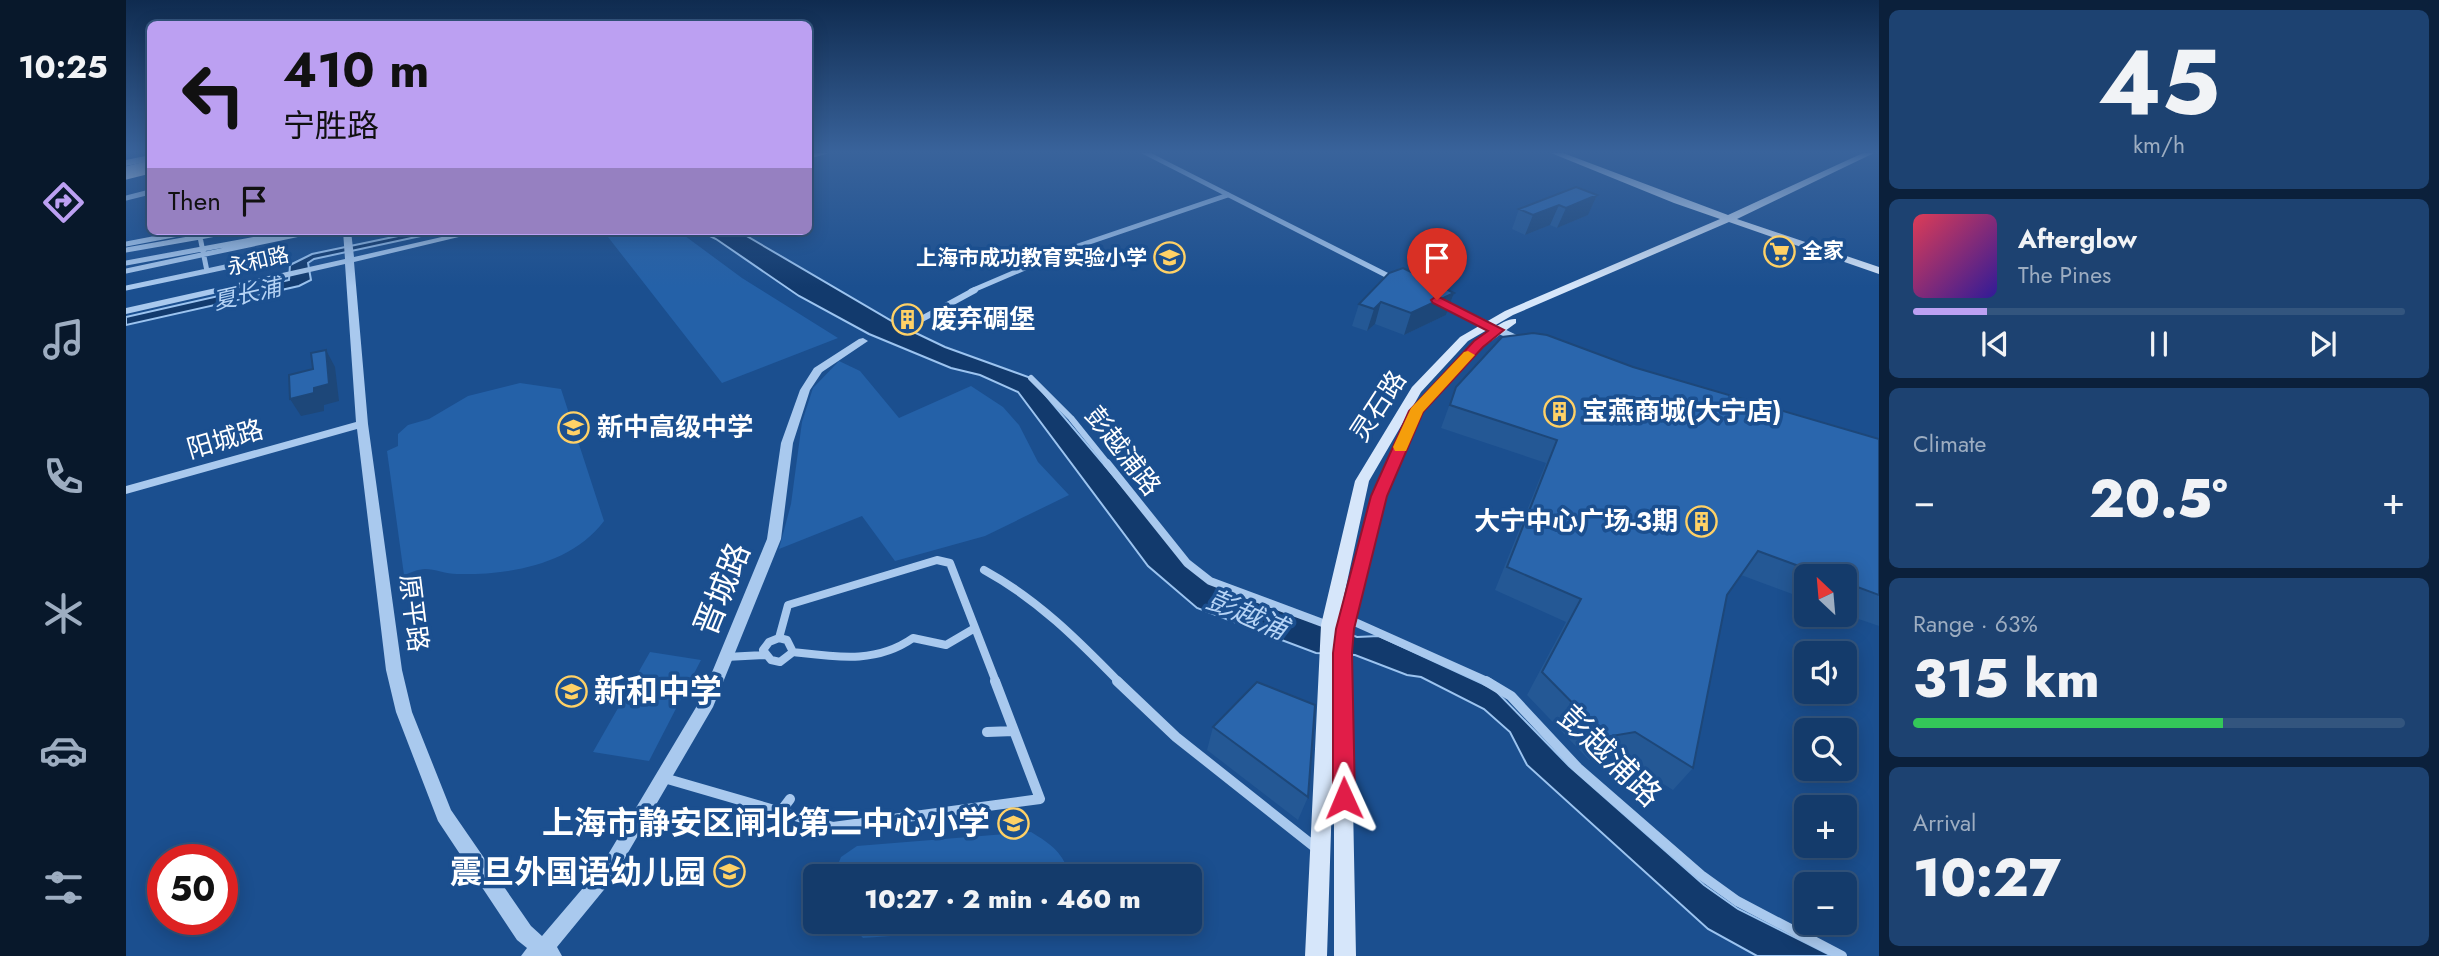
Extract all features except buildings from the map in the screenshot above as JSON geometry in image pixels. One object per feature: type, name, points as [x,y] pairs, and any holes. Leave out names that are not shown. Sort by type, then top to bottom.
[{"type":"main road","points":[[1677,198],[1879,271]]},
{"type":"main road","points":[[1680,198],[1735,219],[1879,264]]},
{"type":"main road","name":"灵石路","points":[[1735,219],[1779,198]]},
{"type":"main road","name":"灵石路","points":[[1316,956],[1319,850],[1338,623],[1362,481],[1416,390],[1464,339],[1782,198]]},
{"type":"main road","name":"灵石路","points":[[1338,623],[1379,496],[1416,411],[1492,328]]},
{"type":"main road","name":"灵石路","points":[[1334,667],[1345,956]]},
{"type":"street","points":[[918,321],[990,281],[1027,265],[1220,198]]},
{"type":"street","points":[[1233,198],[1413,288]]},
{"type":"street","points":[[126,244],[173,235]]},
{"type":"street","points":[[201,237],[206,235]]},
{"type":"street","points":[[126,250],[211,235]]},
{"type":"street","points":[[126,271],[280,235]]},
{"type":"street","points":[[126,263],[293,235]]},
{"type":"street","name":"原平路","points":[[347,235],[362,424],[394,670],[404,712],[444,815],[524,933],[542,954]]},
{"type":"street","name":"永和路","points":[[126,311],[310,269],[349,252],[455,235]]},
{"type":"street","points":[[201,237],[207,271]]},
{"type":"street","points":[[126,288],[281,255]]},
{"type":"street","points":[[1425,294],[1532,346]]},
{"type":"street","name":"晋城路","points":[[542,954],[606,874],[708,702],[774,539],[787,443],[805,390],[818,370],[863,341]]},
{"type":"street","name":"彭越浦路","points":[[1031,378],[1046,390],[1071,418],[1187,563],[1210,581],[1338,623],[1475,674],[1511,696],[1578,768],[1701,875],[1737,901],[1842,956]]},
{"type":"street","name":"阳城路","points":[[126,490],[362,424]]},
{"type":"street","points":[[663,778],[833,827],[1040,799],[950,563],[937,560],[788,605],[779,638]]},
{"type":"street","points":[[984,570],[1011,583],[1056,620],[1157,720],[1319,850]]},
{"type":"street","points":[[793,652],[787,640],[779,638],[769,642],[763,650],[771,660],[780,662],[793,652],[863,659],[899,650],[913,638],[946,645],[975,628]]},
{"type":"street","points":[[726,657],[740,659],[765,655]]},
{"type":"street","points":[[987,732],[1014,731]]},
{"type":"street","points":[[781,811],[790,799]]},
{"type":"shaded area","points":[[684,235],[742,278],[838,338],[722,383],[608,237]]},
{"type":"shaded area","points":[[839,361],[860,371],[899,418],[971,386],[1003,407],[1019,425],[1038,462],[1069,495],[985,536],[895,561],[862,516],[779,549],[791,504],[802,422],[813,388]]},
{"type":"shaded area","points":[[520,383],[561,389],[604,521],[574,548],[538,564],[477,574],[425,569],[404,575],[387,451],[398,446],[398,434],[408,425],[429,419],[468,396]]},
{"type":"shaded area","points":[[650,652],[701,660],[649,761],[593,752]]},
{"type":"shaded area","points":[[1031,832],[1056,850],[1065,864],[838,864],[841,857],[857,846]]},
{"type":"shaded area","points":[[859,934],[919,934],[863,938]]},
{"type":"water","name":"夏长浦","points":[[403,235],[425,235],[314,259],[308,263],[311,280],[299,286],[126,325],[126,317],[289,280],[290,265],[312,254]]},
{"type":"water","name":"彭越浦","points":[[708,235],[745,235],[897,324],[945,347],[1031,378],[1187,563],[1210,581],[1357,637],[1379,636],[1494,689],[1569,766],[1704,885],[1738,909],[1832,956],[1757,956],[1708,929],[1527,765],[1510,732],[1484,709],[1421,677],[1407,675],[1355,655],[1316,653],[1197,608],[1148,566],[1018,392],[869,334],[799,296]]},
{"type":"slow traffic","points":[[1400,447],[1416,411],[1468,355]]},
{"type":"place","name":"全家","points":[[1779,251]]},
{"type":"place","name":"上海市成功教育实验小学","points":[[1170,258]]},
{"type":"place","name":"废弃碉堡","points":[[908,319]]},
{"type":"place","name":"宝燕商城(大宁店)","points":[[1559,411]]},
{"type":"place","name":"新中高级中学","points":[[574,427]]},
{"type":"place","name":"大宁中心广场-3期","points":[[1701,521]]},
{"type":"place","name":"新和中学","points":[[571,691]]},
{"type":"place","name":"上海市静安区闸北第二中心小学","points":[[1013,823]]},
{"type":"place","name":"震旦外国语幼儿园","points":[[729,872]]},
{"type":"route","points":[[1344,798],[1342,653],[1345,629],[1379,496],[1416,411],[1479,344],[1498,330],[1437,300]]}]
